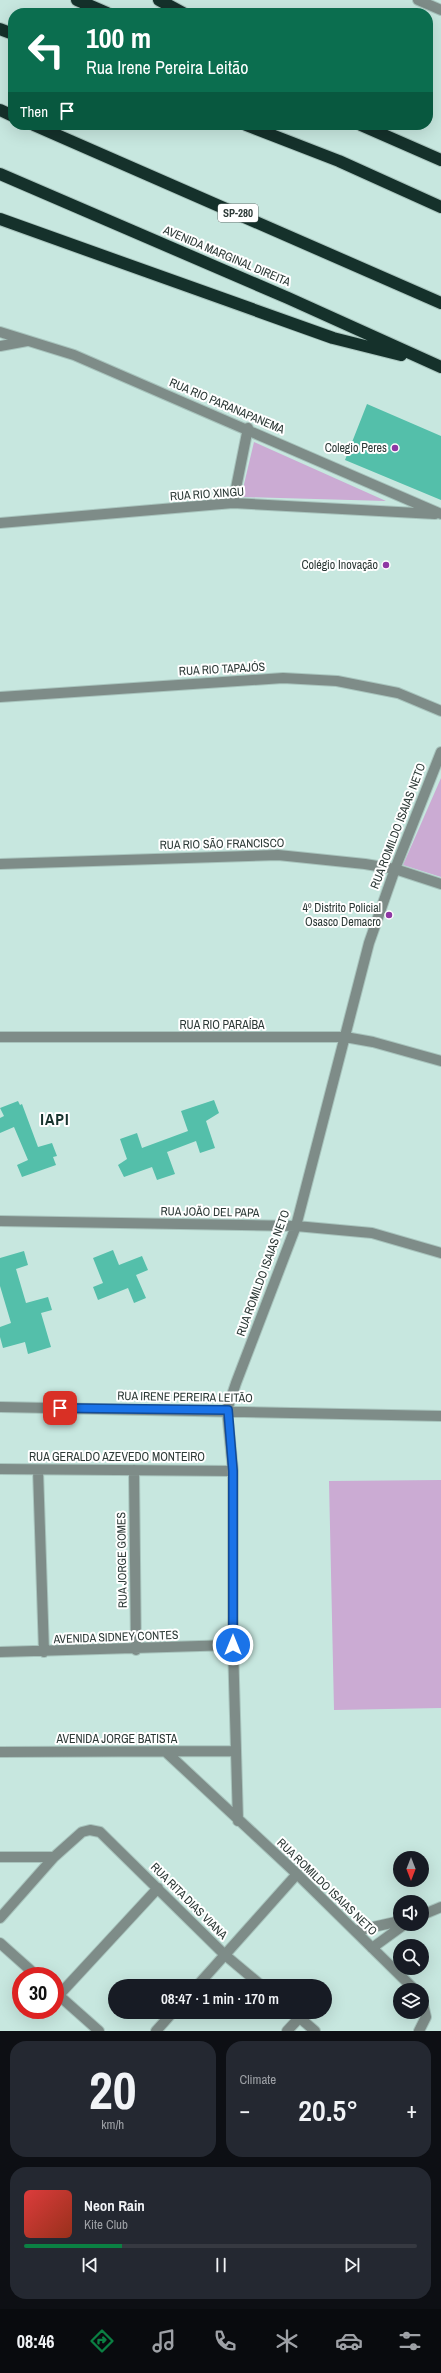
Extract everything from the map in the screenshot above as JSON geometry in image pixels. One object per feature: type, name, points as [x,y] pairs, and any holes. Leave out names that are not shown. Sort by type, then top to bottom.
[{"type":"highway","points":[[77,0],[95,8]]},
{"type":"highway","points":[[159,0],[174,8]]},
{"type":"highway","name":"SP-280","points":[[45,130],[441,303]]},
{"type":"highway","points":[[259,130],[339,161],[441,207]]},
{"type":"highway","points":[[374,130],[441,160]]},
{"type":"highway","name":"AVENIDA MARGINAL DIREITA","points":[[0,174],[437,365]]},
{"type":"highway","points":[[0,219],[333,338],[437,365]]},
{"type":"street","points":[[418,0],[441,10]]},
{"type":"street","name":"RUA RIO PARANAPANEMA","points":[[0,332],[74,355],[248,428],[441,514]]},
{"type":"street","points":[[0,346],[29,340]]},
{"type":"street","points":[[233,504],[248,428]]},
{"type":"street","name":"RUA RIO XINGU","points":[[0,523],[233,504],[441,514]]},
{"type":"street","name":"RUA RIO TAPAJÓS","points":[[0,697],[284,678],[337,681],[398,693],[441,711]]},
{"type":"street","name":"RUA ROMILDO ISAIAS NETO","points":[[238,1821],[234,1751],[233,1471],[228,1410],[236,1383],[296,1226],[369,943],[395,869],[441,752]]},
{"type":"street","name":"RUA RIO SÃO FRANCISCO","points":[[0,864],[278,855],[336,860],[395,869],[441,884]]},
{"type":"street","name":"RUA RIO PARAÍBA","points":[[0,1037],[345,1037],[373,1042],[441,1061]]},
{"type":"street","name":"RUA JOÃO DEL PAPA","points":[[0,1221],[296,1226],[372,1233],[441,1253]]},
{"type":"street","name":"RUA IRENE PEREIRA LEITÃO","points":[[0,1407],[228,1410],[441,1416]]},
{"type":"street","name":"RUA GERALDO AZEVEDO MONTEIRO","points":[[0,1469],[233,1471]]},
{"type":"street","points":[[38,1470],[44,1652]]},
{"type":"street","name":"RUA JORGE GOMES","points":[[134,1470],[136,1650]]},
{"type":"street","name":"AVENIDA SIDNEY CONTES","points":[[0,1652],[136,1650],[233,1645]]},
{"type":"street","name":"AVENIDA JORGE BATISTA","points":[[0,1752],[234,1751]]},
{"type":"street","name":"RUA ROMILDO ISAIAS NETO","points":[[166,1752],[238,1821],[297,1874],[408,1983]]},
{"type":"street","name":"RUA RITA DIAS VIANA","points":[[54,1857],[82,1832],[90,1830],[100,1832],[225,1956],[253,1979]]},
{"type":"street","points":[[0,1857],[54,1857]]},
{"type":"street","points":[[0,1918],[54,1857]]},
{"type":"street","points":[[204,1979],[297,1874]]},
{"type":"street","points":[[64,1987],[158,1888]]},
{"type":"street","points":[[429,1912],[441,1907]]},
{"type":"street","points":[[354,1931],[393,1923]]},
{"type":"street","points":[[372,1948],[395,1931]]},
{"type":"street","points":[[1,1944],[27,1967]]},
{"type":"street","points":[[64,2000],[99,2031]]},
{"type":"street","points":[[156,2031],[167,2019]]},
{"type":"street","points":[[287,2031],[294,2019]]},
{"type":"street","points":[[301,2019],[314,2031]]},
{"type":"street","points":[[418,2031],[425,2019]]},
{"type":"shaded area","points":[[254,442],[386,501],[241,497]]},
{"type":"shaded area","points":[[441,778],[441,877],[403,865]]},
{"type":"shaded area","points":[[441,1480],[441,1708],[334,1710],[329,1481]]},
{"type":"building","name":"Colegio Peres","points":[[367,404],[441,436],[441,500],[345,460]]},
{"type":"building","points":[[214,1100],[219,1113],[206,1121],[215,1148],[200,1153],[196,1141],[167,1152],[175,1174],[157,1180],[152,1167],[124,1177],[118,1165],[127,1159],[120,1139],[137,1133],[142,1148],[188,1131],[181,1111]]},
{"type":"building","points":[[18,1101],[20,1105],[22,1104],[38,1147],[52,1143],[57,1156],[53,1157],[56,1165],[22,1177],[17,1165],[28,1160],[14,1127],[0,1133],[0,1118],[4,1116],[0,1108]]},
{"type":"building","points":[[113,1250],[119,1265],[142,1256],[148,1270],[136,1275],[146,1298],[134,1303],[128,1288],[98,1300],[93,1287],[103,1283],[93,1258]]},
{"type":"building","points":[[24,1251],[28,1265],[16,1269],[26,1303],[48,1297],[52,1310],[41,1313],[51,1347],[28,1354],[25,1342],[3,1348],[0,1337],[0,1327],[11,1323],[0,1286],[0,1258]]},
{"type":"place","name":"Colegio Peres","points":[[395,448]]},
{"type":"place","name":"Colégio Inovação","points":[[386,565]]},
{"type":"place","name":"4º Distrito Policial Osasco Demacro","points":[[389,915]]},
{"type":"district","name":"IAPI","points":[[55,1119]]},
{"type":"route","points":[[60,1408],[228,1410],[233,1471],[233,1645]]}]
